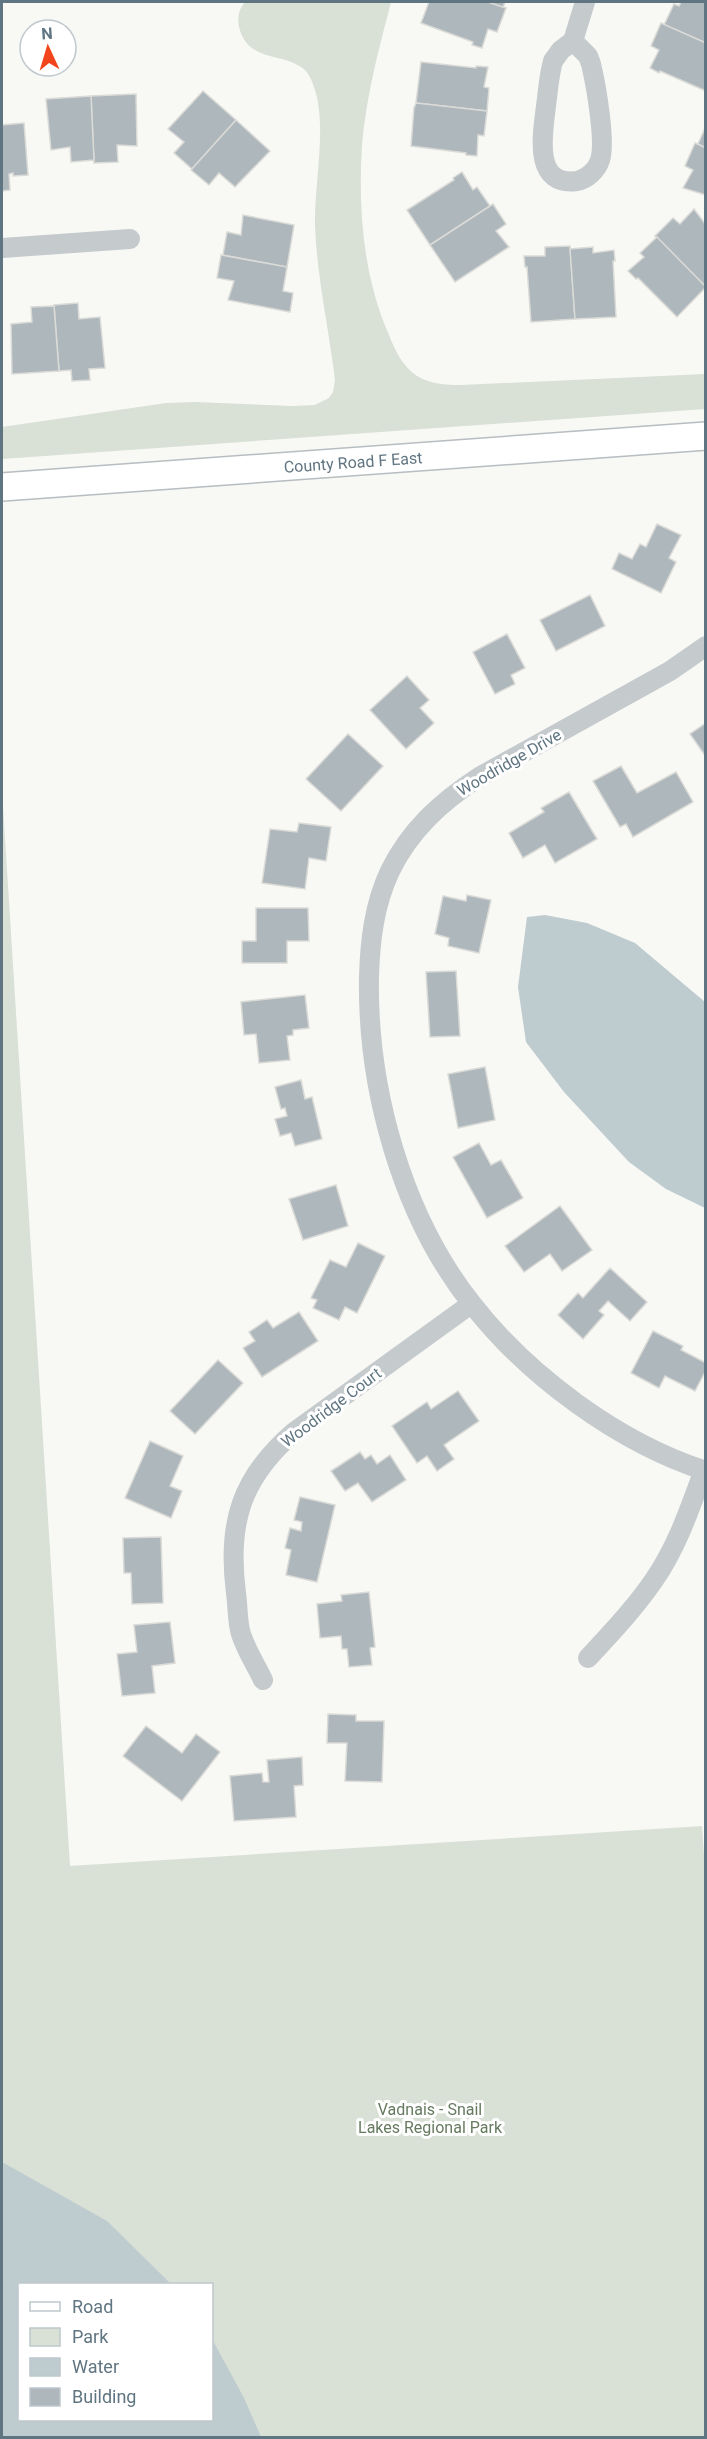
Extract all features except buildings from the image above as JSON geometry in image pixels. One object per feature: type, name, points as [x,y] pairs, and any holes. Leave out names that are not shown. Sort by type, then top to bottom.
[{"type":"street","points":[[573,41],[588,56],[591,64],[602,148],[596,169],[584,179],[569,181],[549,171],[542,150],[551,65],[558,53],[573,41],[585,2]]},
{"type":"street","points":[[2,248],[130,239]]},
{"type":"street","name":"County Road F East","points":[[2,487],[705,436]]},
{"type":"street","name":"Woodridge Drive","points":[[705,646],[670,671],[478,777],[450,796],[425,819],[404,846],[378,901],[370,947],[369,1003],[374,1060],[384,1116],[401,1170],[423,1223],[445,1264],[471,1304],[544,1378],[590,1412],[639,1441],[705,1471]]},
{"type":"street","name":"Woodridge Court","points":[[263,1680],[241,1633],[232,1554],[237,1516],[255,1473],[273,1450],[294,1432],[471,1304]]},
{"type":"street","points":[[588,1658],[630,1612],[655,1580],[673,1548],[705,1471]]},
{"type":"green space","points":[[245,2],[391,2],[364,127],[361,169],[362,218],[368,266],[380,313],[391,341],[403,363],[412,372],[432,382],[461,385],[705,374],[705,409],[2,459],[2,427],[166,403],[315,405],[329,398],[333,392],[335,380],[316,245],[315,210],[320,122],[315,90],[304,69],[292,62],[265,54],[249,46],[243,38],[238,20]]},
{"type":"green space","name":"Vadnais - Snail Lakes Regional Park","points":[[2,791],[70,1866],[702,1826],[706,1885],[705,2437],[2,2437]]},
{"type":"water","points":[[545,915],[587,923],[635,943],[705,1002],[705,1208],[666,1189],[629,1162],[564,1092],[526,1042],[518,987],[527,917]]},
{"type":"water","points":[[2,2162],[107,2221],[170,2283],[18,2283],[18,2421],[213,2421],[213,2341],[244,2398],[261,2437],[2,2437]]}]
